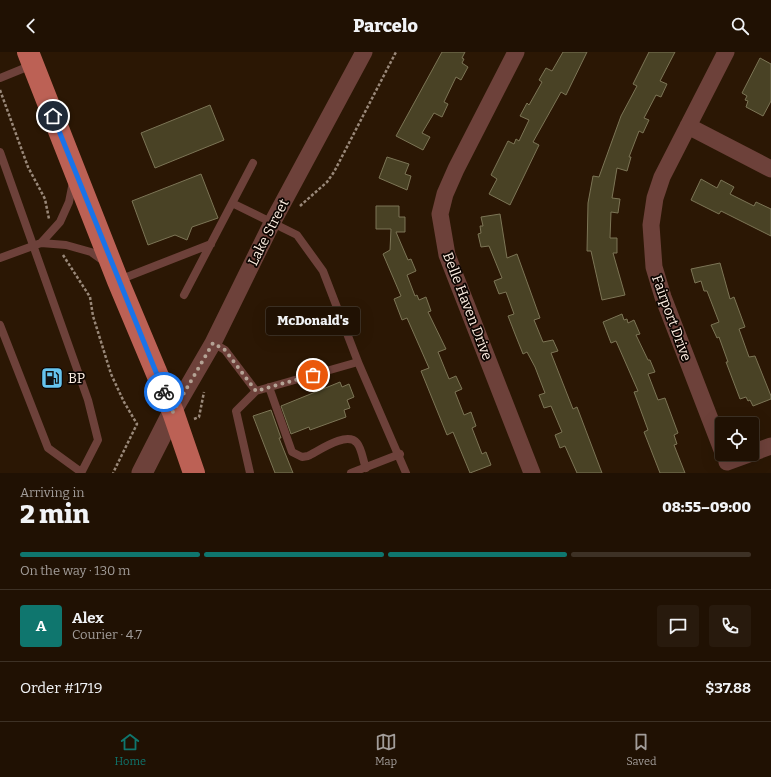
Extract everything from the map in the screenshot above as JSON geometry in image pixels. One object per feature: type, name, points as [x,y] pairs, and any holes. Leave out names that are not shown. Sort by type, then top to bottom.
[{"type":"main road","points":[[30,58],[116,275],[173,412],[194,473]]},
{"type":"street","name":"Lake Street","points":[[173,412],[213,343],[272,222],[364,52]]},
{"type":"street","name":"Belle Haven Drive","points":[[516,52],[456,169],[445,194],[440,214],[447,255],[532,473]]},
{"type":"street","name":"Fairport Drive","points":[[715,432],[663,297],[654,267],[651,224],[655,198],[662,177],[726,52]]},
{"type":"street","points":[[688,126],[771,169]]},
{"type":"street","points":[[142,473],[173,412]]},
{"type":"street","points":[[759,450],[771,446]]},
{"type":"lane","points":[[0,78],[30,58]]},
{"type":"lane","points":[[0,152],[37,245],[88,400],[98,440],[81,472],[48,448],[0,325]]},
{"type":"lane","points":[[184,295],[253,163]]},
{"type":"lane","points":[[37,245],[60,222],[69,202],[75,171]]},
{"type":"lane","points":[[232,203],[297,235],[323,271],[358,362],[400,454],[406,473]]},
{"type":"lane","points":[[0,258],[37,245],[66,245],[91,252],[116,275],[211,244]]},
{"type":"lane","points":[[213,343],[225,350],[256,391]]},
{"type":"lane","points":[[250,473],[236,411],[256,391],[358,362]]},
{"type":"lane","points":[[269,387],[292,452],[302,457],[308,456],[344,438],[351,439],[358,444],[366,468]]},
{"type":"lane","points":[[351,473],[400,454]]},
{"type":"path","points":[[113,473],[137,424]]},
{"type":"building","points":[[442,52],[465,52],[462,58],[464,59],[462,63],[468,67],[461,80],[456,77],[444,102],[448,104],[442,117],[434,113],[422,133],[430,137],[423,150],[396,136]]},
{"type":"building","points":[[563,52],[587,52],[566,95],[561,92],[533,142],[539,145],[510,205],[489,194],[497,179],[491,175],[508,141],[514,144],[516,139],[519,141],[529,120],[520,116],[527,103],[529,105],[542,82],[539,80],[546,68],[552,71]]},
{"type":"building","points":[[649,52],[675,52],[660,81],[667,84],[661,97],[656,95],[644,118],[649,120],[643,133],[639,131],[629,157],[631,157],[627,171],[617,168],[612,198],[620,199],[618,213],[611,212],[610,238],[617,238],[617,253],[613,253],[625,295],[602,300],[591,251],[587,251],[588,203],[593,176],[599,177],[621,116],[637,86],[633,84]]},
{"type":"building","points":[[760,58],[771,64],[771,101],[763,116],[746,107],[748,101],[745,100],[747,96],[742,93]]},
{"type":"building","points":[[210,105],[224,140],[155,168],[141,133]]},
{"type":"building","points":[[387,157],[409,164],[405,174],[411,176],[407,190],[379,178]]},
{"type":"building","points":[[201,174],[218,218],[192,227],[187,240],[175,235],[148,245],[132,201]]},
{"type":"building","points":[[701,179],[717,188],[721,180],[734,187],[730,194],[754,206],[756,202],[771,209],[771,236],[721,211],[719,214],[691,200]]},
{"type":"building","points":[[376,206],[399,206],[399,217],[405,217],[405,232],[396,232],[408,260],[411,259],[416,271],[407,275],[415,296],[417,295],[419,300],[426,297],[431,311],[428,312],[446,349],[438,352],[449,379],[456,376],[462,389],[455,392],[464,415],[471,412],[476,426],[472,428],[482,454],[486,452],[491,465],[470,473],[453,432],[447,435],[421,371],[429,368],[407,318],[402,320],[394,299],[401,296],[383,254],[390,250],[391,229],[376,229]]},
{"type":"building","points":[[500,214],[507,258],[517,254],[540,318],[534,320],[543,342],[553,340],[558,351],[551,353],[573,409],[577,407],[602,473],[577,473],[565,446],[560,448],[555,435],[562,432],[551,406],[544,408],[539,395],[545,393],[535,367],[527,352],[523,354],[508,316],[514,314],[506,292],[499,294],[494,281],[502,278],[489,246],[481,247],[478,234],[481,233],[480,226],[483,226],[481,217]]},
{"type":"building","points":[[720,263],[730,299],[734,297],[745,327],[739,329],[749,357],[755,356],[771,396],[771,399],[753,406],[750,400],[748,401],[746,397],[740,399],[726,362],[728,362],[719,337],[717,338],[711,325],[719,322],[707,291],[704,291],[701,281],[695,283],[691,269]]},
{"type":"building","points":[[622,314],[624,320],[627,319],[628,323],[634,320],[640,334],[636,335],[655,372],[648,374],[658,400],[665,398],[678,433],[674,435],[677,444],[674,445],[685,473],[660,473],[644,432],[648,430],[634,392],[638,391],[616,341],[611,343],[603,322]]},
{"type":"building","points":[[340,382],[342,387],[349,384],[354,397],[347,400],[350,408],[344,410],[346,417],[310,430],[309,427],[291,434],[281,406]]},
{"type":"building","points":[[271,410],[281,438],[279,438],[293,473],[275,473],[253,416]]},
{"type":"way so far","points":[[164,392],[173,412],[213,343],[225,350],[256,391],[313,375]]},
{"type":"place","name":"McDonald's","points":[[313,375]]},
{"type":"place","name":"BP","points":[[52,378]]},
{"type":"route","points":[[53,116],[118,281],[164,392]]}]
